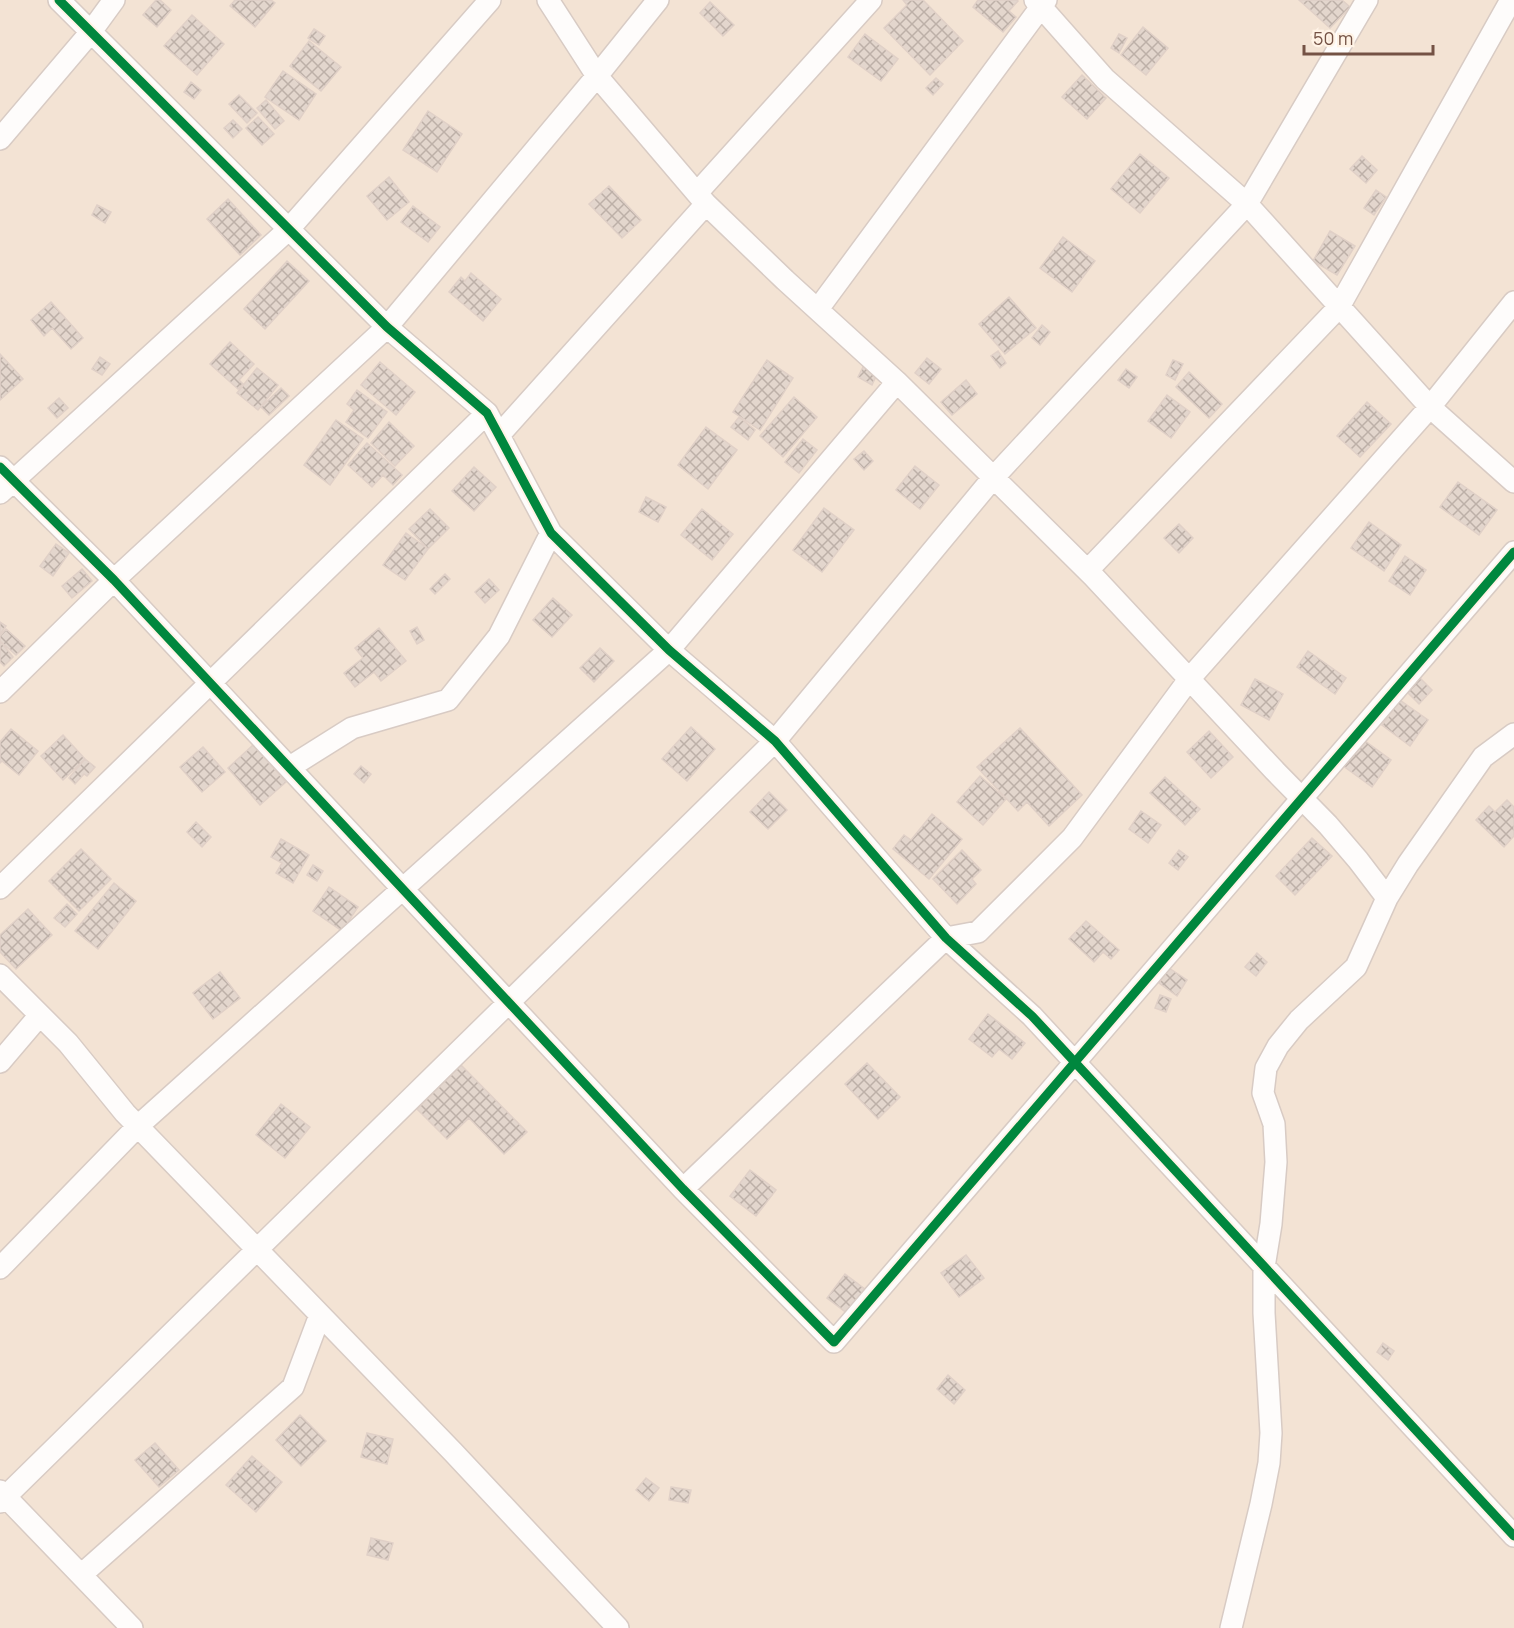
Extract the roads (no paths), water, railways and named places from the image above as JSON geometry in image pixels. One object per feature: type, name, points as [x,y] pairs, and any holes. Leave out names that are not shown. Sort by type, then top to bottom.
[{"type":"street","points":[[59,0],[387,327],[487,413],[551,533],[669,650],[775,741],[946,938],[1032,1016],[1514,1536]]},
{"type":"street","points":[[0,139],[90,33],[114,0]]},
{"type":"street","points":[[490,0],[288,230],[4,480],[114,580],[683,1189],[834,1342],[1514,552]]},
{"type":"street","points":[[548,0],[597,76],[702,198],[897,382],[1088,570],[1358,860],[1387,898]]},
{"type":"street","points":[[0,692],[114,580],[387,327],[597,76],[657,0]]},
{"type":"street","points":[[499,435],[871,0]]},
{"type":"street","points":[[132,1628],[2,1496],[257,1250],[775,741],[993,477],[1247,204],[1367,0]]},
{"type":"street","points":[[1088,570],[1339,307],[1510,0]]},
{"type":"street","points":[[818,309],[1041,3],[1105,79],[1247,204],[1430,407],[1514,482]]},
{"type":"street","points":[[683,1189],[946,938],[978,932],[1072,838],[1190,678],[1430,407],[1514,302]]},
{"type":"street","points":[[0,1268],[138,1126],[669,650],[897,382]]},
{"type":"street","points":[[0,888],[487,413]]},
{"type":"street","points":[[290,767],[352,728],[448,700],[499,636],[551,533]]},
{"type":"street","points":[[1231,1628],[1261,1504],[1269,1464],[1271,1433],[1264,1313],[1264,1267],[1271,1224],[1276,1162],[1274,1124],[1263,1093],[1266,1068],[1278,1046],[1299,1020],[1356,967],[1387,898],[1483,757],[1514,734]]},
{"type":"street","points":[[0,975],[68,1043],[138,1126],[453,1452],[618,1628]]},
{"type":"street","points":[[0,1062],[40,1015]]},
{"type":"street","points":[[81,1575],[293,1387],[320,1315]]}]
